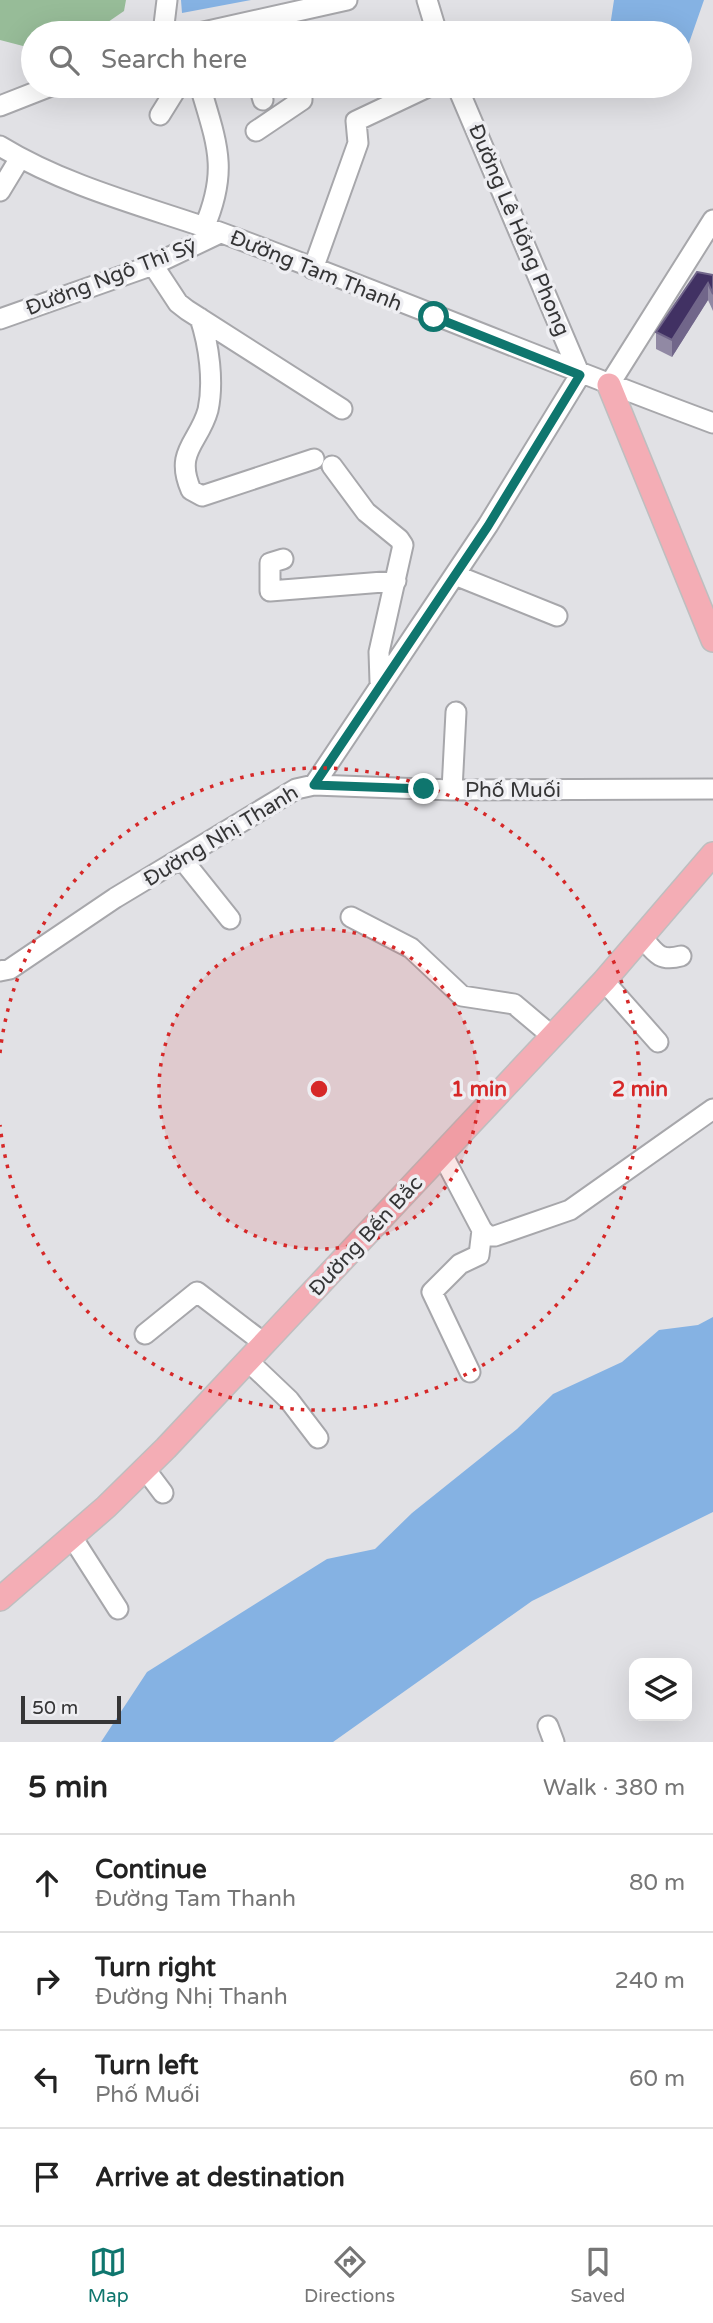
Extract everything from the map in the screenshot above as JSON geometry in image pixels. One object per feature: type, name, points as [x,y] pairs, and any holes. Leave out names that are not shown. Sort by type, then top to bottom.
[{"type":"main road","points":[[609,385],[713,640]]},
{"type":"main road","name":"Đường Bến Bắc","points":[[0,1599],[145,1469],[265,1344],[604,981],[713,854]]},
{"type":"street","points":[[164,21],[167,0]]},
{"type":"street","points":[[294,21],[347,0]]},
{"type":"street","points":[[427,0],[433,21]]},
{"type":"street","points":[[0,106],[21,98]]},
{"type":"street","points":[[160,116],[171,98]]},
{"type":"street","points":[[204,98],[216,139],[220,174],[212,230]]},
{"type":"street","points":[[256,131],[302,98]]},
{"type":"street","points":[[313,269],[358,144],[356,121],[405,98]]},
{"type":"street","name":"Đường Lê Hồng Phong","points":[[462,98],[580,375]]},
{"type":"street","name":"Đường Tam Thanh","points":[[0,146],[20,158],[313,269],[580,375],[713,423]]},
{"type":"street","points":[[0,191],[20,158]]},
{"type":"street","name":"Đường Ngô Thì Sỹ","points":[[0,319],[153,265],[212,230]]},
{"type":"street","points":[[609,385],[710,232]]},
{"type":"street","points":[[153,265],[178,303],[342,409]]},
{"type":"street","points":[[200,318],[206,336],[211,393],[204,421],[185,457],[184,470],[191,490],[202,496],[323,463],[371,517],[399,539],[403,551],[379,652],[380,682]]},
{"type":"street","name":"Đường Nhị Thanh","points":[[0,971],[32,955],[115,898],[296,789],[314,785],[380,682],[455,575],[580,375]]},
{"type":"street","points":[[283,559],[270,563],[270,591],[396,581]]},
{"type":"street","points":[[455,575],[557,616]]},
{"type":"street","points":[[452,790],[456,712]]},
{"type":"street","name":"Phố Muối","points":[[314,785],[452,790],[713,789]]},
{"type":"street","points":[[182,859],[230,919]]},
{"type":"street","points":[[351,917],[411,948],[462,996],[514,1004],[552,1036]]},
{"type":"street","points":[[642,937],[661,958],[667,960],[681,956]]},
{"type":"street","points":[[0,957],[32,955]]},
{"type":"street","points":[[604,981],[659,1042]]},
{"type":"street","points":[[442,1154],[482,1230],[488,1236],[495,1236],[570,1210],[713,1109]]},
{"type":"street","points":[[470,1372],[432,1292],[460,1264],[479,1255],[482,1230]]},
{"type":"street","points":[[145,1334],[197,1292],[265,1344]]},
{"type":"street","points":[[248,1361],[289,1400],[318,1438]]},
{"type":"street","points":[[145,1469],[163,1493]]},
{"type":"street","points":[[72,1537],[118,1609]]},
{"type":"green space","points":[[0,0],[126,0],[124,11],[109,21],[21,21],[21,45],[0,40]]},
{"type":"water","points":[[181,0],[251,0],[182,13]]},
{"type":"water","points":[[614,0],[704,0],[692,34],[692,21],[611,21]]},
{"type":"water","points":[[713,1317],[713,1512],[532,1601],[333,1742],[101,1742],[147,1672],[327,1559],[375,1549],[412,1513],[517,1429],[553,1394],[622,1362],[659,1330],[698,1325]]},
{"type":"building","points":[[697,272],[713,275],[713,294],[708,283],[672,340],[656,332]]},
{"type":"route","points":[[424,789],[314,785],[380,682],[488,526],[580,375],[434,317]]}]
